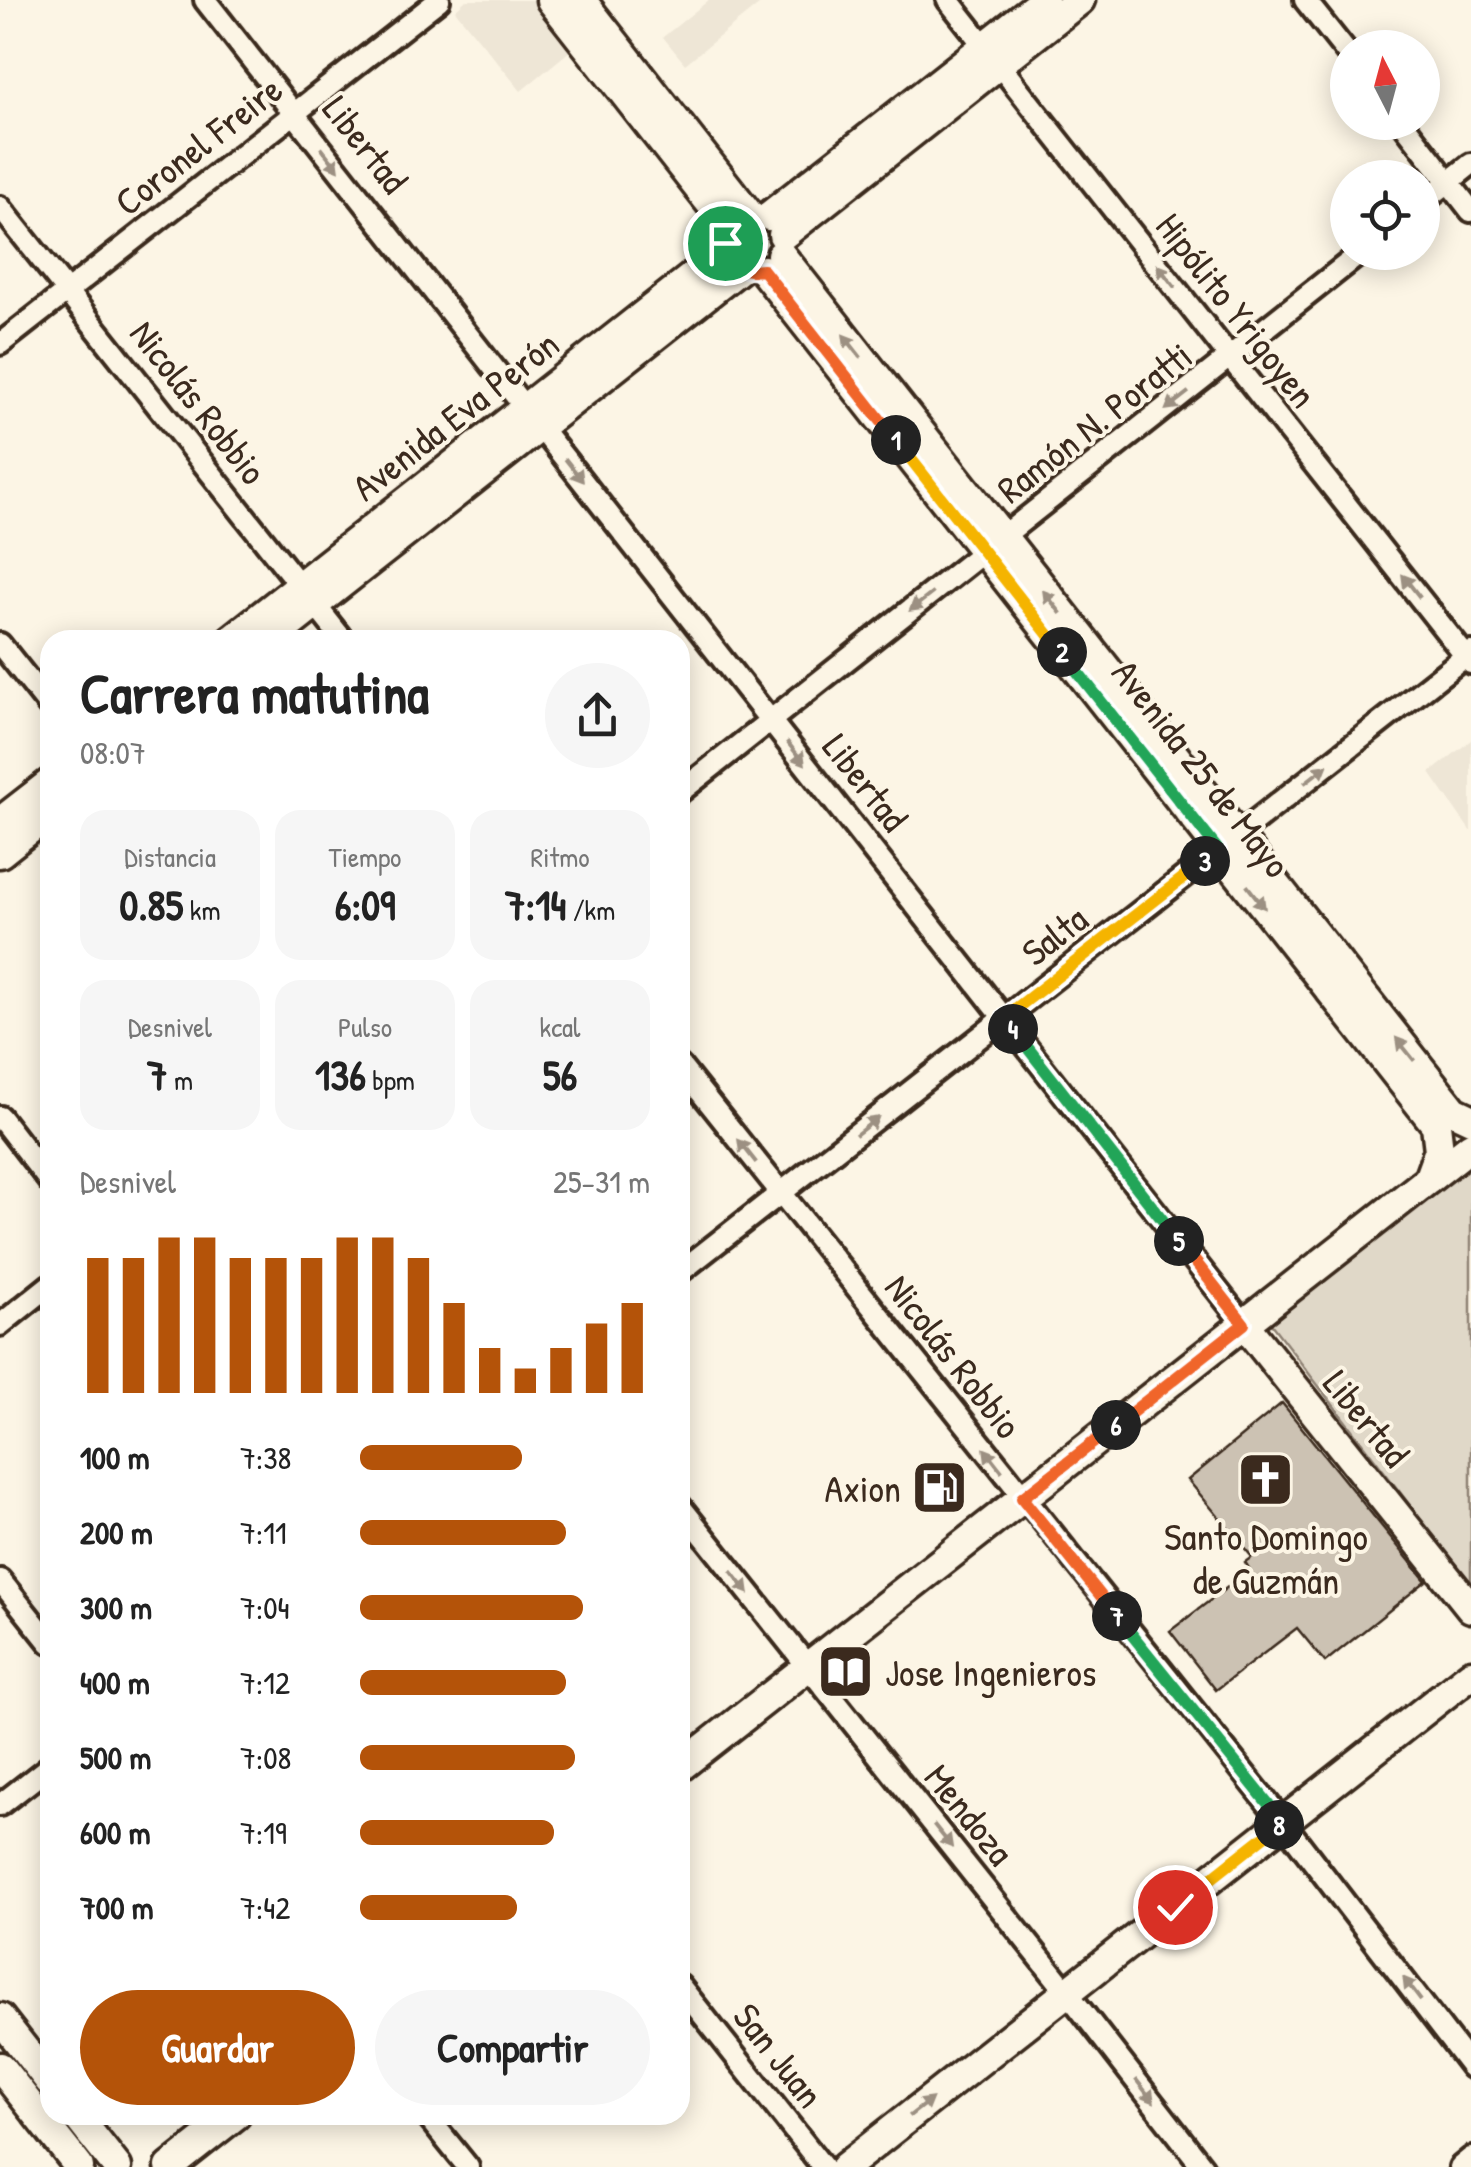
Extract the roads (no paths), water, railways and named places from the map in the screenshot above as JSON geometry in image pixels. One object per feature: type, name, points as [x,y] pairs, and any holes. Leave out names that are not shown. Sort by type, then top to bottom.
[{"type":"main road","name":"Avenida 25 de Mayo","points":[[550,0],[755,242],[1227,843],[1436,1125],[1439,1150],[1428,1180]]},
{"type":"main road","name":"Avenida 25 de Mayo","points":[[581,0],[755,242]]},
{"type":"main road","name":"Avenida Eva Perón","points":[[992,56],[1044,0]]},
{"type":"main road","name":"Avenida Eva Perón","points":[[248,630],[307,595],[992,56],[1080,0]]},
{"type":"main road","name":"Avenida Eva Perón","points":[[278,630],[307,595]]},
{"type":"main road","points":[[0,822],[40,790]]},
{"type":"main road","points":[[0,853],[40,821]]},
{"type":"main road","name":"Avenida 25 de Mayo","points":[[1227,843],[1454,1111],[1471,1119]]},
{"type":"main road","points":[[690,1759],[1471,1146]]},
{"type":"main road","name":"Libertad","points":[[1244,1324],[1471,1608]]},
{"type":"main road","points":[[844,2167],[1471,1674]]},
{"type":"main road","points":[[0,2018],[40,2069]]},
{"type":"main road","points":[[0,2067],[40,2118]]},
{"type":"main road","points":[[46,2125],[79,2167]]},
{"type":"main road","points":[[84,2125],[117,2167]]},
{"type":"main road","points":[[170,2167],[223,2125]]},
{"type":"street","name":"Libertad","points":[[205,0],[1244,1324]]},
{"type":"street","name":"Coronel Freire","points":[[0,344],[439,0]]},
{"type":"street","name":"Hipólito Yrigoyen","points":[[948,0],[1469,657]]},
{"type":"street","points":[[1305,0],[1330,31]]},
{"type":"street","points":[[1416,140],[1471,211]]},
{"type":"street","points":[[1440,188],[1471,164]]},
{"type":"street","name":"Nicolás Robbio","points":[[0,207],[335,630]]},
{"type":"street","name":"Ramón N. Poratti","points":[[690,784],[1340,270]]},
{"type":"street","points":[[0,644],[40,694]]},
{"type":"street","name":"Salta","points":[[690,1264],[1469,657]]},
{"type":"street","name":"Nicolás Robbio","points":[[690,1079],[1283,1822],[1471,2067]]},
{"type":"street","points":[[0,1116],[40,1169]]},
{"type":"street","points":[[0,1325],[40,1294]]},
{"type":"street","name":"Mendoza","points":[[690,1519],[1203,2167]]},
{"type":"street","points":[[0,1580],[40,1630]]},
{"type":"street","points":[[0,1806],[40,1774]]},
{"type":"street","name":"San Juan","points":[[690,1999],[823,2167]]},
{"type":"street","points":[[434,2125],[468,2167]]},
{"type":"street","points":[[1460,2167],[1471,2158]]},
{"type":"place","name":"Santo Domingo de Guzmán","points":[[1266,1479]]},
{"type":"place","name":"Axion","points":[[940,1488]]},
{"type":"place","name":"Jose Ingenieros","points":[[846,1672]]}]
